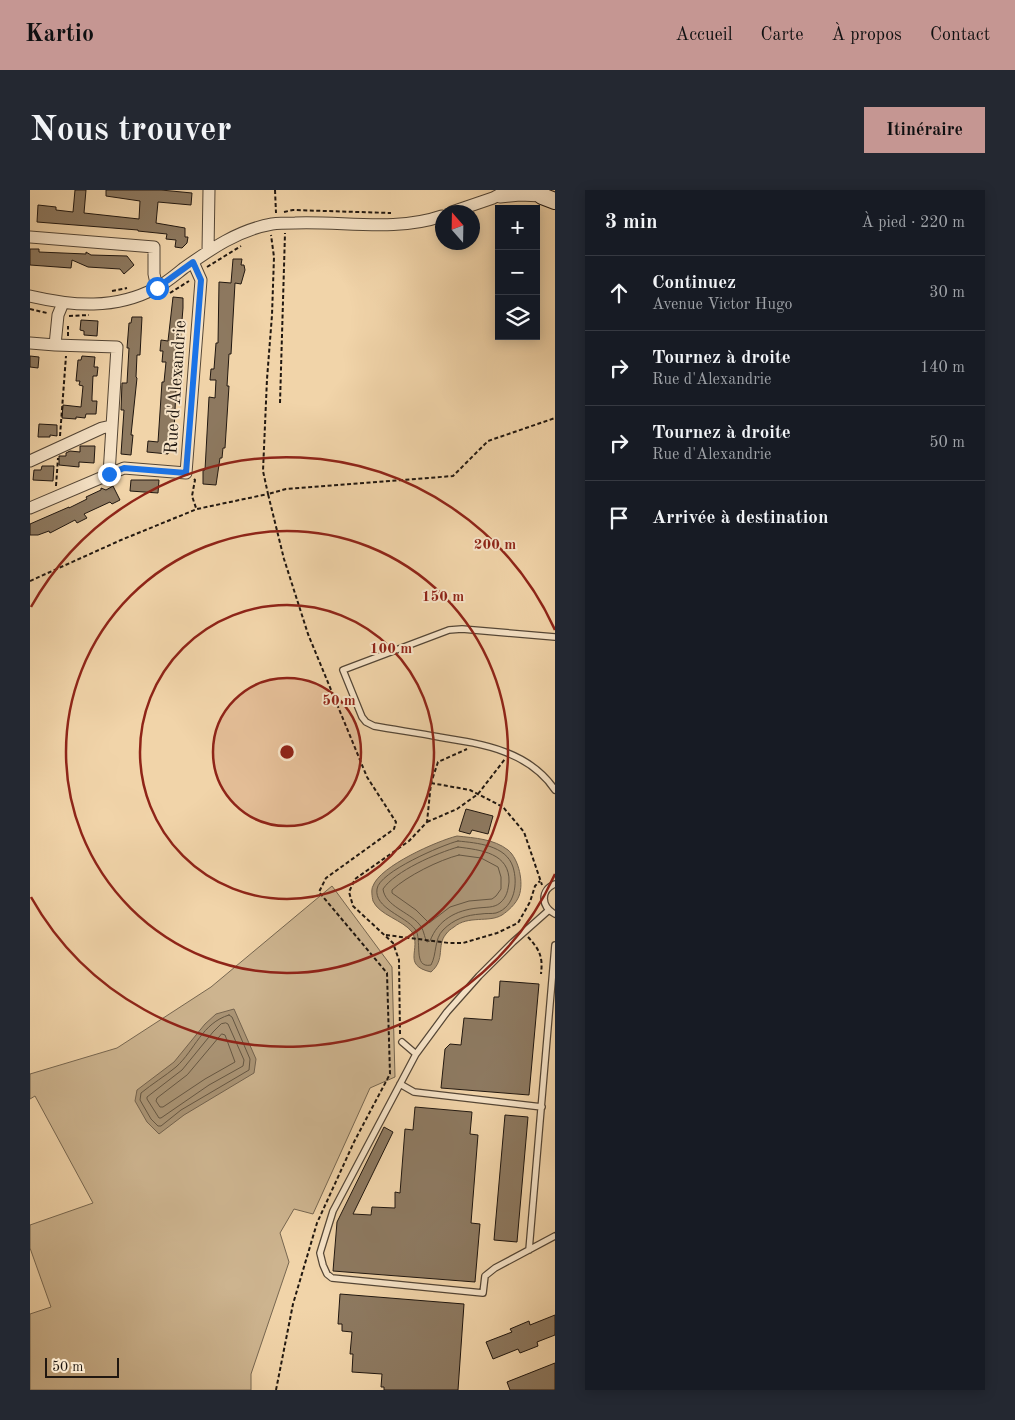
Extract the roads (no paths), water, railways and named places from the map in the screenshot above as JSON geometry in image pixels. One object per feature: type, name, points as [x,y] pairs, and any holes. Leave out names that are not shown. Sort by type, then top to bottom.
[{"type":"street","points":[[208,251],[209,190]]},
{"type":"street","points":[[472,205],[493,198],[508,190]]},
{"type":"street","points":[[493,198],[520,195],[545,196]]},
{"type":"street","points":[[30,296],[63,304],[90,305],[138,296],[157,288],[208,251],[238,233],[272,224],[285,218],[393,224],[420,222],[435,218]]},
{"type":"street","points":[[30,237],[154,247],[154,274],[157,288]]},
{"type":"street","name":"Rue d'Alexandrie","points":[[30,508],[124,468],[186,473],[201,280],[193,262]]},
{"type":"street","points":[[61,345],[58,316],[63,304]]},
{"type":"street","points":[[30,343],[116,347],[110,426],[109,474]]},
{"type":"street","points":[[30,461],[110,426]]},
{"type":"lane","points":[[555,637],[462,629],[449,630],[342,670],[362,717],[366,722],[374,726],[486,744],[509,753],[532,766],[547,779],[555,790]]},
{"type":"lane","points":[[555,884],[547,889],[544,894],[544,902],[549,910],[555,914]]},
{"type":"lane","points":[[549,910],[523,932],[478,976],[447,1012],[416,1054],[334,1212],[320,1253],[327,1274],[332,1278],[483,1293],[485,1276],[495,1268],[555,1236]]},
{"type":"lane","points":[[530,1250],[555,944]]},
{"type":"lane","points":[[402,1042],[416,1054]]},
{"type":"lane","points":[[400,1084],[414,1092],[542,1106]]},
{"type":"water","points":[[457,836],[490,841],[508,850],[518,865],[521,878],[520,891],[516,902],[502,915],[491,919],[466,921],[449,931],[443,939],[436,967],[431,972],[422,969],[414,961],[415,944],[412,932],[376,906],[373,901],[372,889],[378,878],[397,863],[436,843]]},
{"type":"water","points":[[234,1009],[256,1059],[254,1073],[184,1115],[159,1134],[147,1122],[135,1101],[137,1090],[174,1062],[205,1024],[216,1014]]}]
